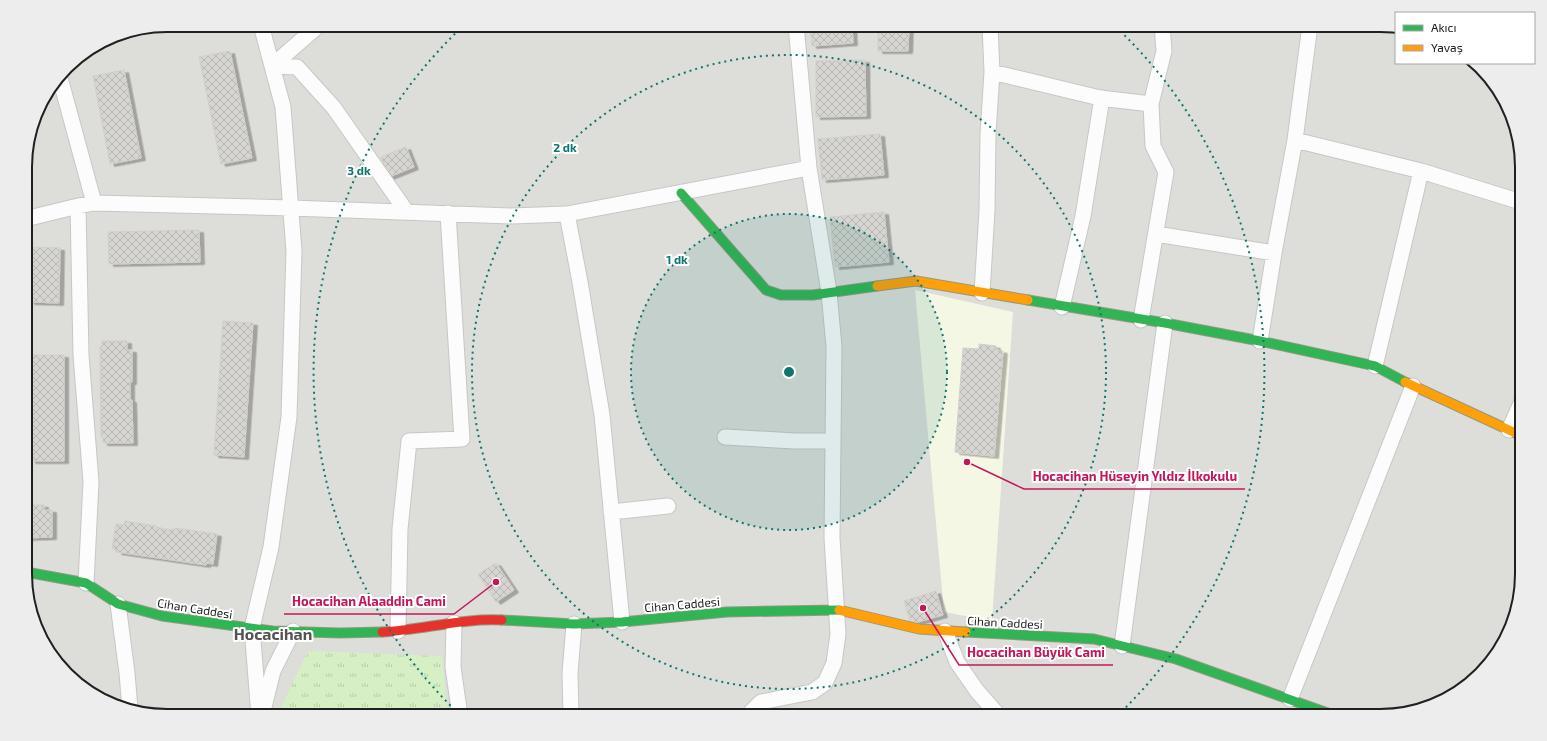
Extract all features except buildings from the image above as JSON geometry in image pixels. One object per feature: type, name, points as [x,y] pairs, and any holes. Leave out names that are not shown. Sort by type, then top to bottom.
[{"type":"street","points":[[259,709],[252,628],[271,547],[289,417],[294,250],[283,107],[263,32]]},
{"type":"street","points":[[272,66],[311,32]]},
{"type":"street","points":[[754,709],[761,702],[812,692],[825,683],[834,663],[838,634],[832,538],[834,347],[828,292],[809,168],[797,32]]},
{"type":"street","points":[[982,293],[988,210],[988,134],[992,72],[990,32]]},
{"type":"street","points":[[1141,320],[1166,172],[1152,146],[1151,104],[1164,52],[1163,32]]},
{"type":"street","points":[[1260,341],[1274,252],[1295,140],[1309,32]]},
{"type":"street","points":[[272,66],[297,67],[334,108],[406,211]]},
{"type":"street","points":[[992,72],[1102,98],[1151,104]]},
{"type":"street","points":[[61,83],[94,203]]},
{"type":"street","points":[[1062,307],[1083,216],[1102,98]]},
{"type":"street","points":[[1295,140],[1421,171],[1515,200]]},
{"type":"street","points":[[32,217],[94,203],[406,211],[511,216],[567,214],[809,168]]},
{"type":"street","points":[[1374,366],[1421,171]]},
{"type":"street","points":[[681,193],[766,290],[781,295],[813,295],[916,281],[1062,307],[1165,323],[1260,341],[1374,366],[1413,386],[1515,433]]},
{"type":"street","points":[[78,206],[81,355],[90,482],[86,583]]},
{"type":"street","points":[[398,631],[400,529],[409,441],[462,439],[448,213]]},
{"type":"street","points":[[567,214],[602,415],[622,622]]},
{"type":"street","points":[[1156,234],[1274,252]]},
{"type":"street","points":[[1122,646],[1165,323]]},
{"type":"street","points":[[1290,699],[1413,386]]},
{"type":"street","points":[[724,437],[795,441],[833,441]]},
{"type":"street","points":[[611,512],[668,506]]},
{"type":"street","name":"Cihan Caddesi","points":[[32,573],[86,583],[118,604],[162,616],[252,628],[294,631],[340,633],[398,631],[454,622],[493,620],[574,624],[622,622],[727,612],[837,610],[920,629],[1094,639],[1176,659],[1317,709]]},
{"type":"street","points":[[118,604],[128,673],[130,703]]},
{"type":"street","points":[[454,622],[453,667],[459,709]]},
{"type":"street","points":[[571,709],[570,673],[574,624]]},
{"type":"street","points":[[262,709],[273,671],[294,631]]},
{"type":"street","points":[[945,631],[957,662],[993,709]]},
{"type":"shaded area","points":[[167,32],[1395,33],[1395,64],[1466,64],[1475,72],[1487,85],[1505,116],[1514,150],[1515,574],[1514,591],[1505,625],[1487,656],[1462,681],[1447,691],[1423,702],[1388,709],[159,709],[116,699],[85,681],[60,656],[42,625],[33,591],[32,159],[37,132],[42,116],[60,85],[78,66],[100,50],[116,42],[150,33]]},
{"type":"shaded area","points":[[915,290],[1013,312],[992,621],[944,612]]},
{"type":"green space","points":[[308,651],[442,656],[447,709],[280,709]]},
{"type":"traffic: fast","points":[[681,193],[766,290],[781,295],[813,295],[877,286]]},
{"type":"traffic: fast","points":[[1028,300],[1260,341],[1375,366],[1405,382]]},
{"type":"traffic: fast","points":[[32,573],[86,583],[118,604],[162,616],[273,631],[340,633],[382,632]]},
{"type":"traffic: fast","points":[[502,620],[574,624],[622,622],[727,612],[839,610]]},
{"type":"traffic: fast","points":[[966,632],[1094,639],[1176,659],[1316,709]]},
{"type":"traffic: slow","points":[[877,286],[916,281],[1028,300]]},
{"type":"traffic: slow","points":[[1405,382],[1515,433]]},
{"type":"traffic: slow","points":[[839,610],[919,629],[966,632]]},
{"type":"traffic: jam","points":[[382,632],[457,622],[502,620]]},
{"type":"place","name":"Hocacihan Hüseyin Yıldız İlkokulu","points":[[967,462]]},
{"type":"place","name":"Hocacihan Alaaddin Cami","points":[[496,582]]},
{"type":"place","name":"Hocacihan Büyük Cami","points":[[923,608]]},
{"type":"district","name":"Hocacihan","points":[[273,633]]}]
